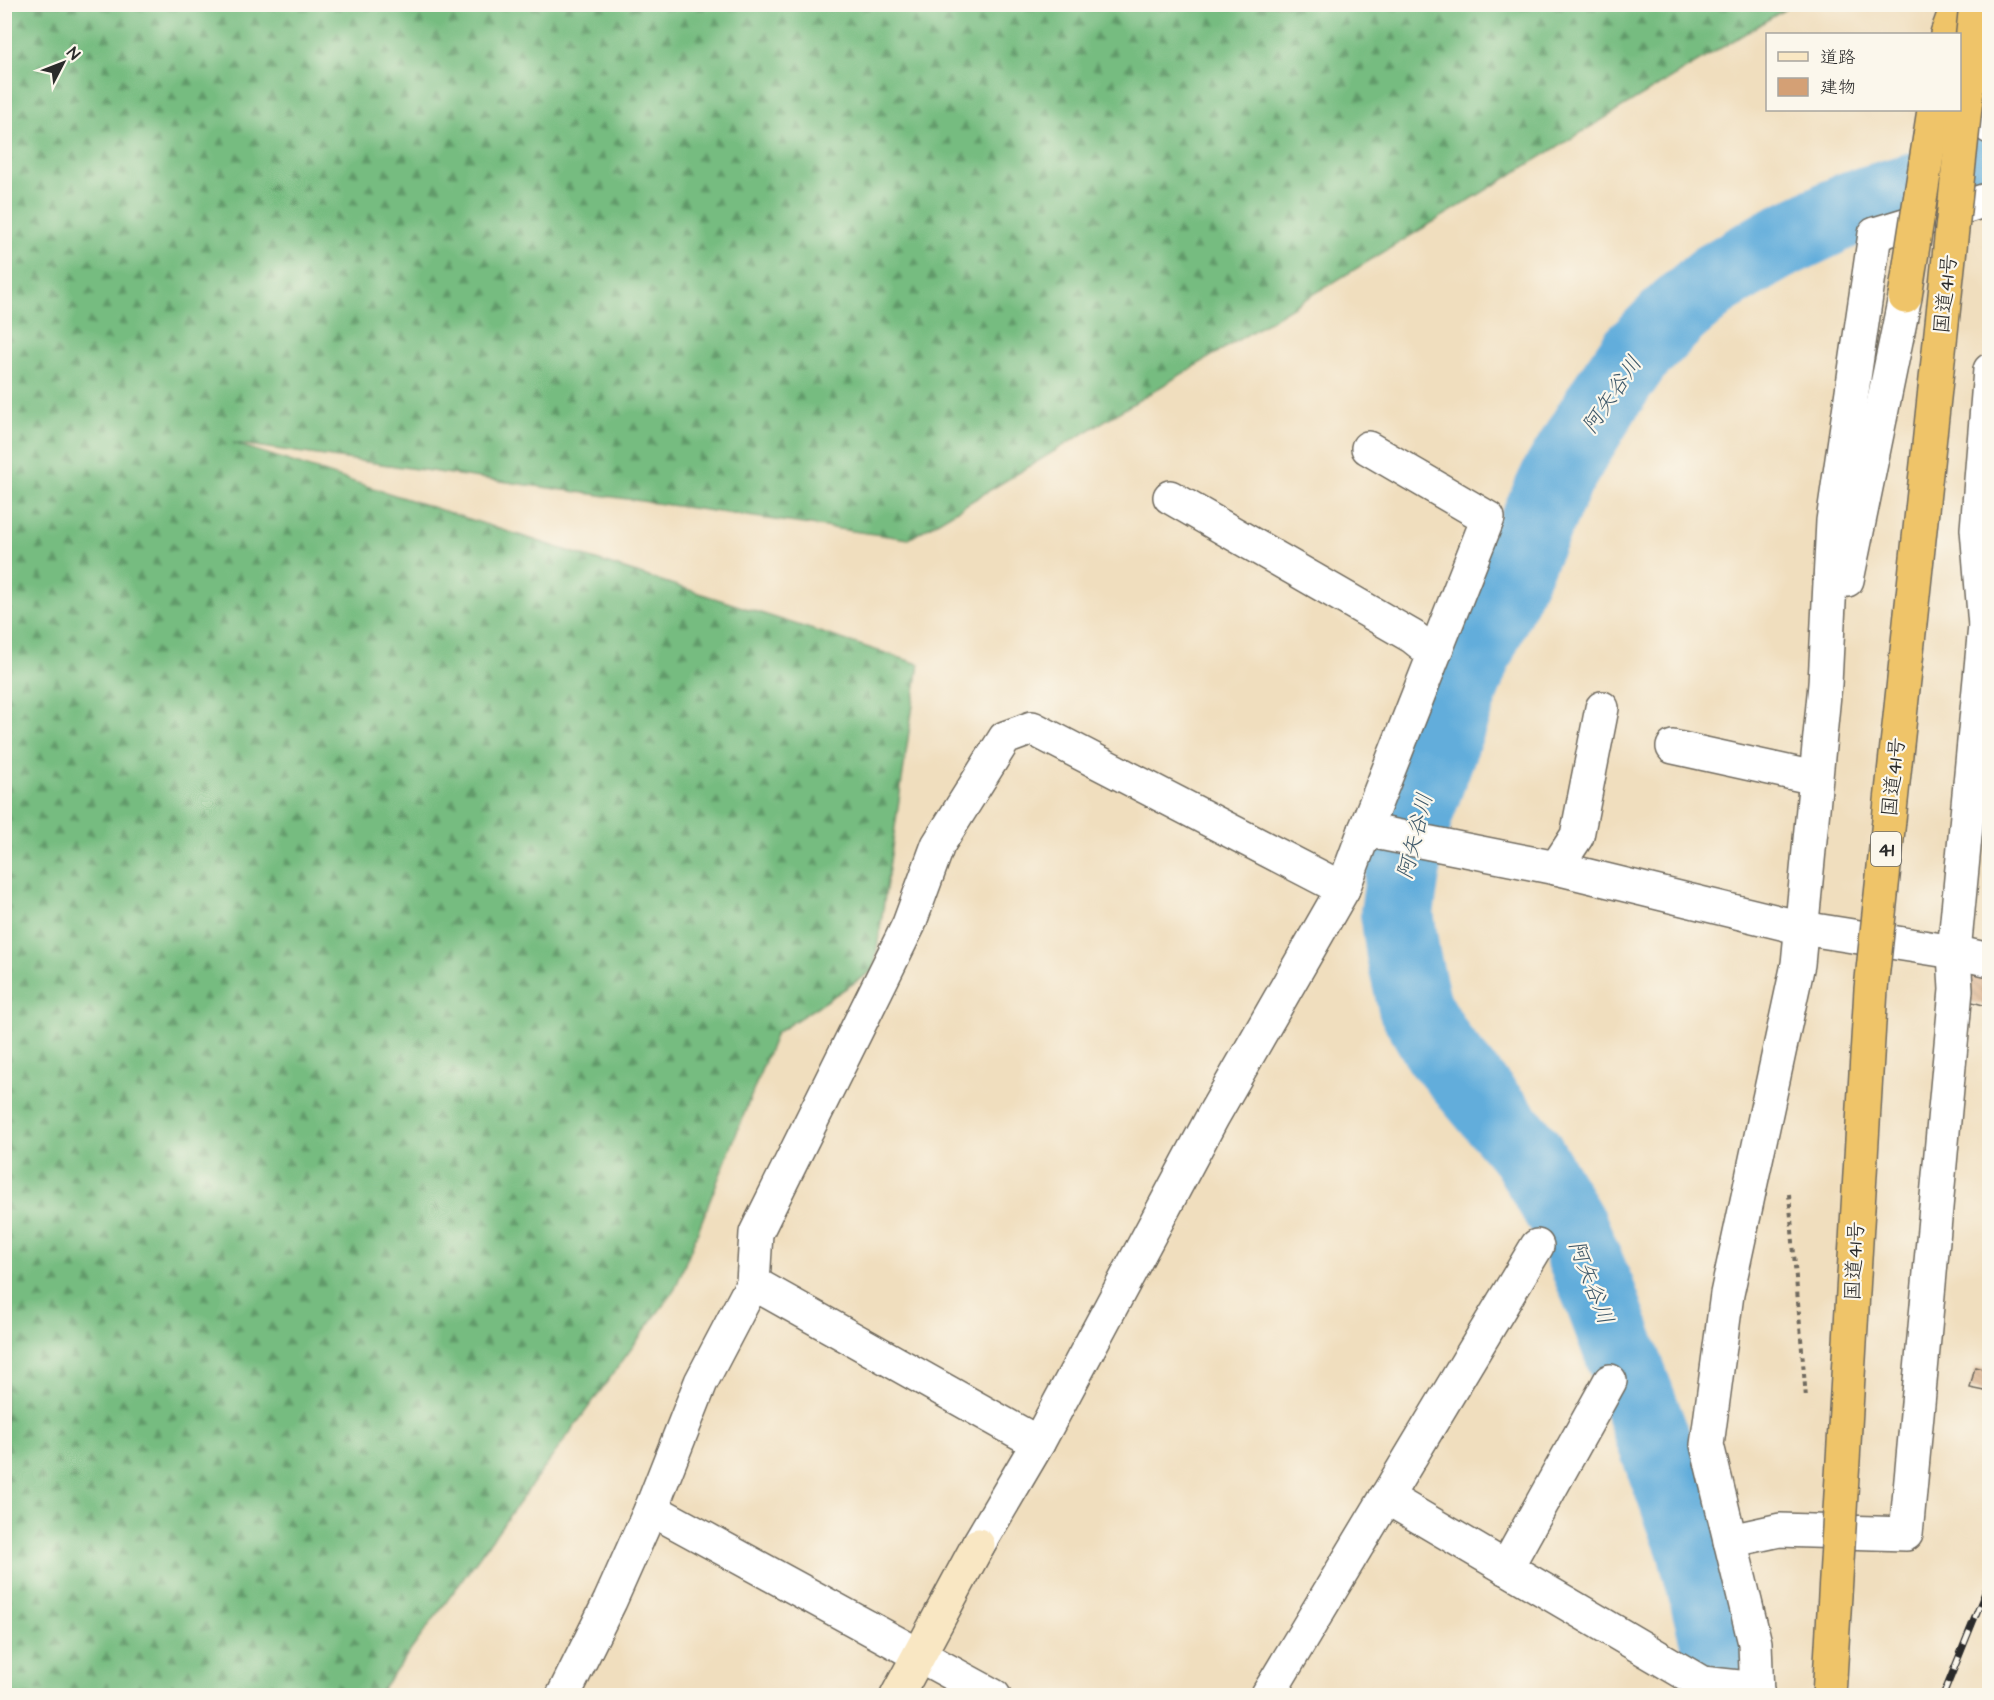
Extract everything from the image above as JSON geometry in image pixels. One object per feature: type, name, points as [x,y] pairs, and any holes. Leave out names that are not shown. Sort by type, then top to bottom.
[{"type":"highway","points":[[1947,33],[1958,4]]},
{"type":"highway","name":"国道41号","points":[[1829,1695],[1871,989],[1976,4]]},
{"type":"highway","points":[[1905,297],[1934,111]]},
{"type":"street","points":[[1987,4],[1989,127]]},
{"type":"street","points":[[1386,1497],[1702,1683],[1751,1691],[1755,1643],[1707,1445],[1727,1294],[1798,964],[1826,684],[1833,521],[1875,234],[1989,200]]},
{"type":"street","points":[[1826,684],[1905,297]]},
{"type":"street","points":[[1730,1541],[1780,1530],[1906,1534],[1956,990],[1954,952],[1987,616],[1977,529],[1989,370]]},
{"type":"street","points":[[897,1695],[978,1545],[1038,1443],[1213,1116],[1375,832],[1433,653],[1488,518],[1368,448]]},
{"type":"street","points":[[1170,496],[1413,637],[1433,653]]},
{"type":"street","points":[[1556,868],[1577,836],[1602,708]]},
{"type":"street","points":[[563,1695],[610,1601],[651,1509],[701,1382],[753,1283],[756,1233],[909,924],[938,845],[1005,738],[1032,728],[1343,889]]},
{"type":"street","points":[[1673,747],[1815,778]]},
{"type":"street","points":[[1375,832],[1556,868],[1802,928],[1954,952],[1989,960]]},
{"type":"street","points":[[1268,1695],[1536,1246]]},
{"type":"street","points":[[753,1283],[1038,1443]]},
{"type":"street","points":[[1506,1568],[1610,1381]]},
{"type":"street","points":[[651,1509],[994,1695]]},
{"type":"path","points":[[1789,1187],[1806,1398]]},
{"type":"green space","points":[[5,5],[1792,5],[909,539],[233,443],[919,664],[874,970],[776,1033],[675,1289],[378,1695],[5,1696]]},
{"type":"building","points":[[1970,971],[1990,977],[1990,1007],[1962,999]]},
{"type":"building","points":[[1975,1367],[1990,1371],[1990,1392],[1970,1388]]},
{"type":"waterway","name":"阿矢谷川","points":[[1725,1696],[1720,1653],[1694,1549],[1599,1293],[1573,1232],[1527,1153],[1440,1050],[1415,1007],[1403,955],[1397,913],[1403,873],[1416,814],[1474,656],[1558,476],[1605,398],[1634,356],[1678,311],[1716,279],[1774,245],[1854,207],[1990,167]]},
{"type":"railway","points":[[1943,1696],[1990,1580]]}]
